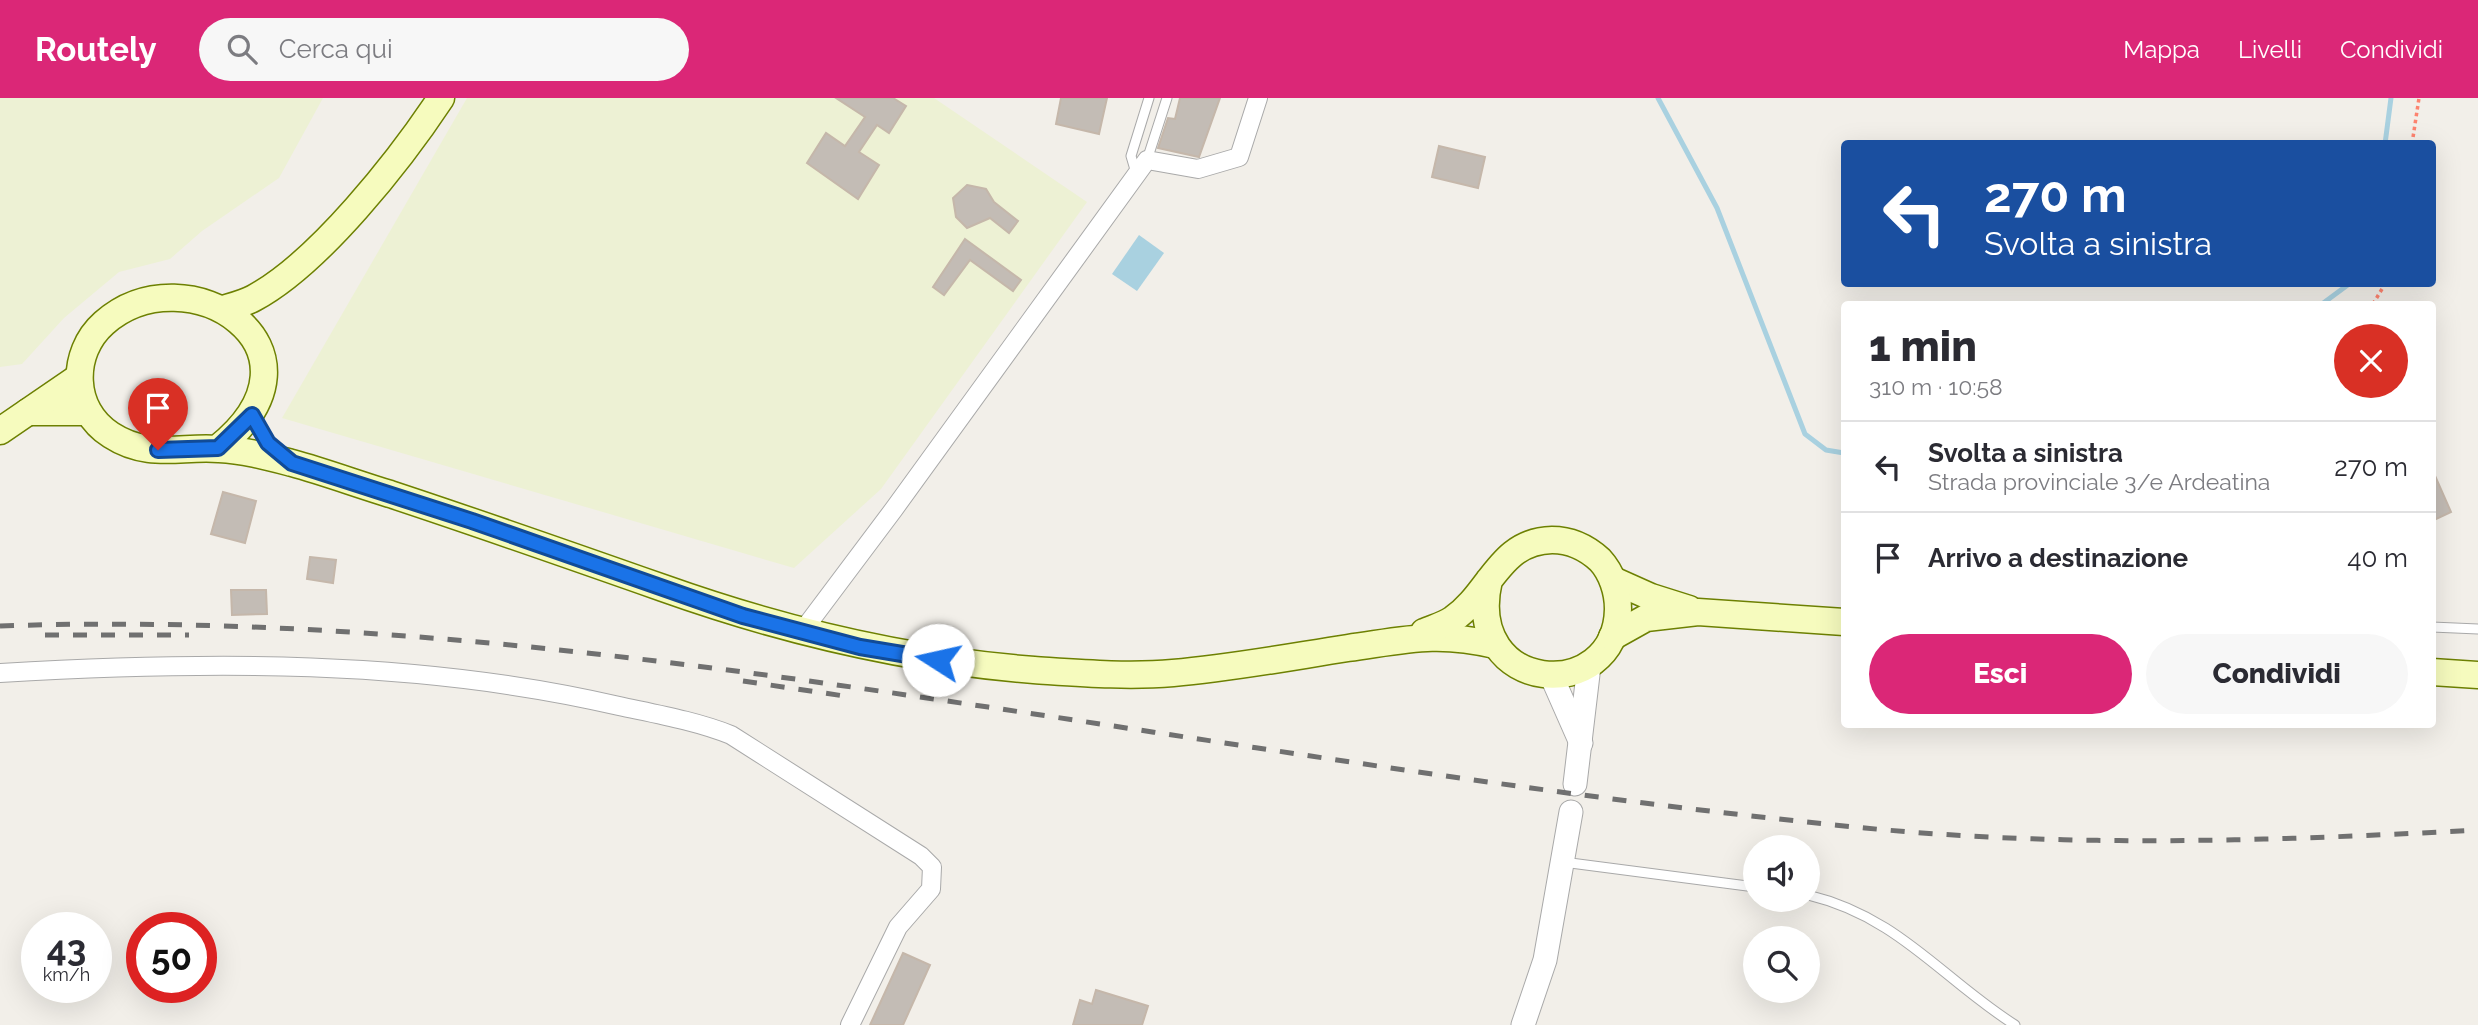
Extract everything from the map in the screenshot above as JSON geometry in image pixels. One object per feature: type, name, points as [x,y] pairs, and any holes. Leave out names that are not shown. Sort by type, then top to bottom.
[{"type":"main road","points":[[223,309],[253,299],[285,278],[371,189],[441,98]]},
{"type":"main road","points":[[218,448],[252,415],[263,379],[259,344],[265,314],[285,278]]},
{"type":"main road","points":[[259,344],[246,326],[223,309],[173,300],[148,302],[123,310],[107,320],[87,344],[79,377],[88,412],[111,436],[142,448],[173,452],[218,448],[292,463],[472,521],[743,616],[860,647],[964,664],[1101,675],[1203,670],[1416,636],[1458,637],[1495,645]]},
{"type":"main road","points":[[0,431],[79,377]]},
{"type":"main road","points":[[28,411],[88,412]]},
{"type":"main road","points":[[252,415],[268,443],[292,463]]},
{"type":"main road","points":[[1416,636],[1454,619],[1489,580],[1501,562],[1518,547],[1540,540],[1562,540],[1583,547],[1601,561],[1613,580],[1618,599],[1618,616],[1612,637],[1598,659],[1589,666],[1551,675],[1520,666],[1495,645],[1486,625],[1483,602],[1489,580]]},
{"type":"main road","points":[[1613,580],[1651,597],[1698,612]]},
{"type":"main road","points":[[1612,637],[1646,618],[1698,612],[1841,622]]},
{"type":"main road","points":[[2436,672],[2478,675]]},
{"type":"street","points":[[801,632],[894,509],[1147,160],[1198,169],[1239,157],[1258,98]]},
{"type":"street","points":[[1575,784],[1589,666]]},
{"type":"street","points":[[0,673],[102,667],[332,667],[541,688],[725,733],[756,748],[921,856],[932,867],[931,889],[898,927],[849,1025]]},
{"type":"street","points":[[1551,675],[1581,743]]},
{"type":"street","points":[[1523,1025],[1545,960],[1571,812]]},
{"type":"lane","points":[[1136,175],[1132,156],[1149,98]]},
{"type":"lane","points":[[1147,160],[1167,98]]},
{"type":"lane","points":[[2436,627],[2478,629]]},
{"type":"lane","points":[[1563,862],[1743,885]]},
{"type":"lane","points":[[1820,899],[1865,914],[1894,930],[2015,1025]]},
{"type":"path","points":[[2413,140],[2419,98]]},
{"type":"green space","points":[[0,98],[323,98],[279,178],[202,231],[170,259],[119,272],[64,318],[22,364],[0,367]]},
{"type":"green space","points":[[467,98],[934,98],[1087,202],[881,489],[794,568],[282,418]]},
{"type":"water","points":[[1139,235],[1164,253],[1137,291],[1112,274]]},
{"type":"building","points":[[836,98],[893,98],[906,106],[889,133],[877,125],[859,152],[879,165],[858,199],[807,163],[826,133],[845,146],[865,117]]},
{"type":"building","points":[[1061,98],[1107,98],[1099,134],[1056,124]]},
{"type":"building","points":[[1180,98],[1220,98],[1199,157],[1158,148],[1168,118],[1175,119]]},
{"type":"building","points":[[1439,146],[1485,157],[1478,188],[1432,177]]},
{"type":"building","points":[[967,185],[986,189],[994,202],[1018,221],[1009,233],[990,218],[967,228],[956,217],[953,198]]},
{"type":"building","points":[[965,239],[1021,280],[1013,291],[970,260],[944,295],[933,287]]},
{"type":"building","points":[[2436,478],[2451,512],[2436,519]]},
{"type":"building","points":[[223,492],[256,501],[245,543],[211,534]]},
{"type":"building","points":[[310,557],[336,560],[333,583],[307,579]]},
{"type":"building","points":[[231,590],[266,590],[267,614],[232,615]]},
{"type":"building","points":[[903,953],[930,965],[903,1025],[870,1025]]},
{"type":"building","points":[[1096,990],[1148,1006],[1142,1025],[1073,1025],[1080,1000],[1092,1004]]},
{"type":"waterway","points":[[1658,98],[1717,208],[1805,434],[1826,450],[1841,452]]},
{"type":"waterway","points":[[2386,140],[2391,98]]},
{"type":"waterway","points":[[2326,301],[2345,287]]},
{"type":"railway","points":[[0,626],[238,626],[475,642],[593,654],[829,684],[1635,802],[1865,828],[2018,838],[2171,841],[2478,830]]},
{"type":"railway","points":[[45,635],[189,635]]},
{"type":"railway","points":[[743,681],[844,696]]},
{"type":"route","points":[[158,450],[188,452],[218,448],[252,415],[268,443],[292,463],[472,521],[743,616],[860,647],[938,660]]}]
